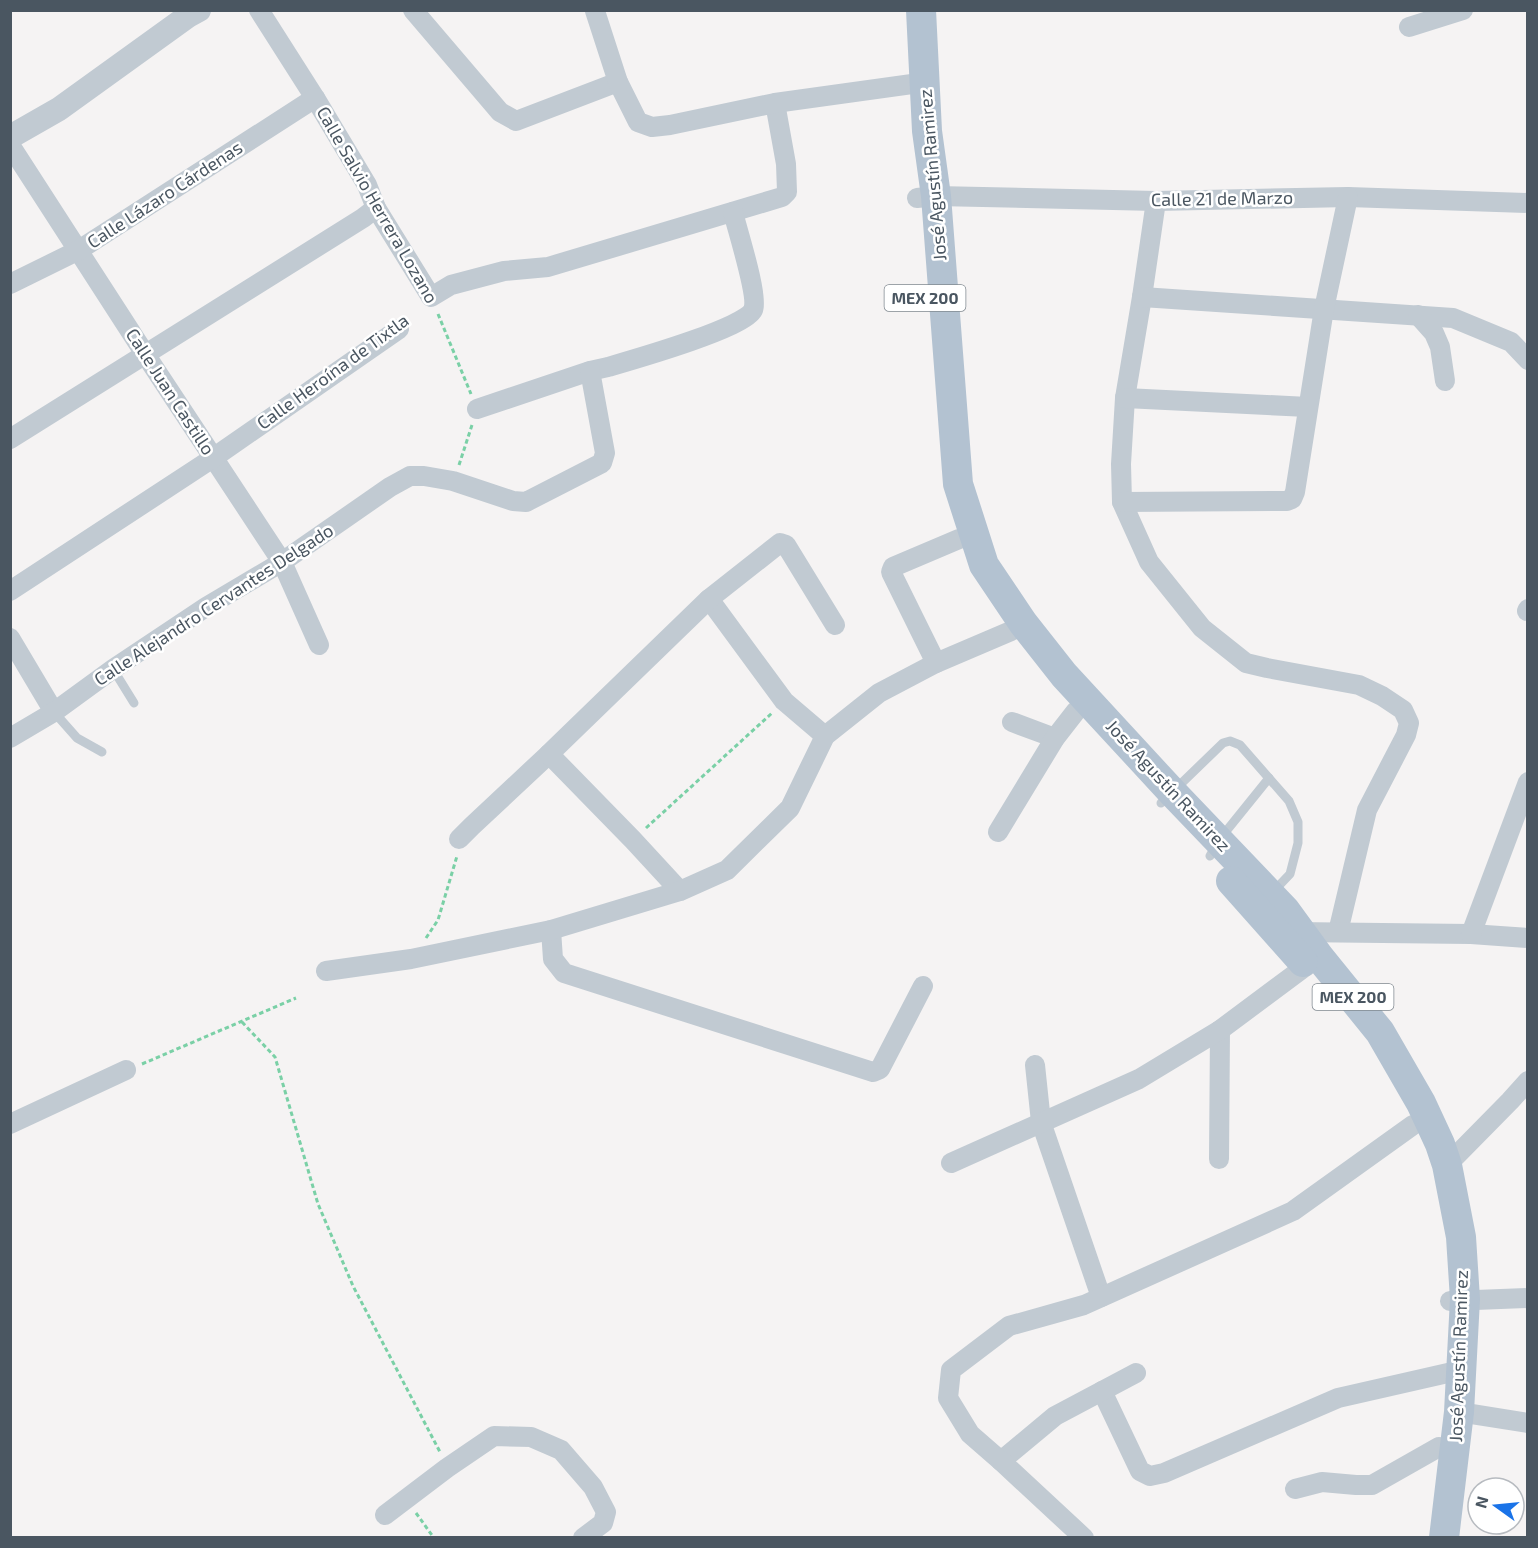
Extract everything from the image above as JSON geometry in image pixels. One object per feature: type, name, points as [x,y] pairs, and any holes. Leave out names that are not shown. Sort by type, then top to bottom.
[{"type":"main road","name":"José Agustín Ramirez","points":[[907,10],[912,84],[958,484],[984,565],[1044,674],[1076,711],[1167,797]]},
{"type":"main road","name":"José Agustín Ramirez","points":[[921,10],[927,131],[926,197],[943,486],[959,539],[977,578],[1017,627],[1064,675],[1167,797],[1380,1032],[1421,1103],[1447,1165],[1461,1237],[1453,1372],[1439,1447],[1428,1538]]},
{"type":"main road","name":"José Agustín Ramirez","points":[[1275,917],[1306,966],[1361,1036],[1395,1088],[1413,1125],[1425,1152],[1457,1300]]},
{"type":"main road","name":"José Agustín Ramirez","points":[[1444,1538],[1459,1412],[1453,1372]]},
{"type":"street","points":[[10,137],[59,109],[199,10]]},
{"type":"street","name":"Calle Salvio Herrera Lozano","points":[[258,10],[315,98],[367,185],[376,208],[432,297]]},
{"type":"street","points":[[1409,27],[1463,10]]},
{"type":"street","points":[[595,11],[618,82],[638,122],[652,127],[775,103],[912,84]]},
{"type":"street","points":[[418,12],[500,112],[516,121],[618,82]]},
{"type":"street","name":"Calle Lázaro Cárdenas","points":[[10,284],[79,250],[315,98]]},
{"type":"street","points":[[432,297],[451,285],[504,271],[548,267],[782,197],[787,192],[786,164],[775,103]]},
{"type":"street","name":"Calle Juan Castillo","points":[[10,145],[282,562],[319,645]]},
{"type":"street","name":"Calle 21 de Marzo","points":[[926,197],[1156,201],[1348,197],[1527,203]]},
{"type":"street","points":[[1122,502],[1287,501],[1292,499],[1303,446],[1324,309],[1348,197]]},
{"type":"street","points":[[1156,201],[1125,398],[1121,464],[1122,502],[1149,562],[1202,628],[1246,663],[1359,685],[1403,710],[1409,723],[1406,735],[1367,810],[1338,932]]},
{"type":"street","points":[[10,439],[376,208]]},
{"type":"street","points":[[477,409],[590,371],[716,333],[748,316],[754,310],[754,294],[733,212]]},
{"type":"street","points":[[1142,297],[1453,318],[1510,342],[1527,360]]},
{"type":"street","points":[[1418,315],[1434,333],[1440,347],[1445,381]]},
{"type":"street","name":"Calle Heroína de Tixtla","points":[[10,591],[213,458],[399,329]]},
{"type":"street","name":"Calle Alejandro Cervantes Delgado","points":[[10,738],[54,712],[113,669],[206,607],[282,562],[390,487],[410,476],[453,481],[513,501],[525,502],[602,463],[605,453],[590,371]]},
{"type":"street","points":[[1125,398],[1308,407]]},
{"type":"street","points":[[936,663],[891,572],[893,567],[959,539]]},
{"type":"street","points":[[459,839],[709,599],[780,543],[786,545],[835,625]]},
{"type":"street","points":[[709,599],[784,702],[825,736]]},
{"type":"street","points":[[326,971],[411,959],[551,930],[680,891],[727,870],[790,808],[825,736],[879,693],[936,663],[1017,627]]},
{"type":"street","points":[[10,638],[54,712]]},
{"type":"street","points":[[998,832],[1055,738],[1076,711]]},
{"type":"street","points":[[1012,722],[1055,738]]},
{"type":"street","points":[[549,754],[680,891]]},
{"type":"street","points":[[1471,934],[1527,782]]},
{"type":"street","points":[[1275,917],[1338,932],[1471,934],[1527,938]]},
{"type":"street","points":[[551,930],[553,959],[564,973],[873,1072],[880,1069],[923,986]]},
{"type":"street","points":[[951,1163],[1138,1079],[1220,1030],[1306,966]]},
{"type":"street","points":[[1219,1159],[1220,1030]]},
{"type":"street","points":[[1035,1065],[1041,1122],[1101,1297]]},
{"type":"street","points":[[10,1124],[126,1070]]},
{"type":"street","points":[[1447,1165],[1510,1101],[1527,1080]]},
{"type":"street","points":[[1084,1538],[970,1434],[948,1398],[951,1370],[1009,1326],[1084,1305],[1293,1211],[1413,1125]]},
{"type":"street","points":[[1457,1300],[1527,1298]]},
{"type":"street","points":[[1102,1391],[1140,1471],[1150,1476],[1164,1473],[1338,1398],[1453,1372]]},
{"type":"street","points":[[1001,1461],[1055,1416],[1136,1373]]},
{"type":"street","points":[[1459,1412],[1527,1423]]},
{"type":"street","points":[[385,1515],[494,1436],[531,1437],[561,1450],[592,1487],[606,1512],[603,1522],[583,1538]]},
{"type":"street","points":[[1295,1489],[1322,1482],[1372,1485],[1439,1447]]},
{"type":"lane","points":[[113,669],[134,703]]},
{"type":"lane","points":[[54,712],[77,738],[102,752]]},
{"type":"lane","points":[[1167,797],[1223,743],[1230,741],[1240,745],[1289,801],[1298,822],[1298,843],[1275,917]]},
{"type":"lane","points":[[1214,848],[1269,778]]},
{"type":"path","name":"Calle Salvio Herrera Lozano","points":[[432,297],[477,409]]},
{"type":"path","points":[[453,481],[477,409]]},
{"type":"path","points":[[633,840],[784,702]]},
{"type":"path","points":[[411,959],[438,920],[456,860],[459,839]]},
{"type":"path","points":[[126,1070],[296,998]]},
{"type":"path","points":[[242,1022],[275,1058],[318,1204],[353,1286],[447,1468]]},
{"type":"path","points":[[405,1500],[434,1538]]}]
